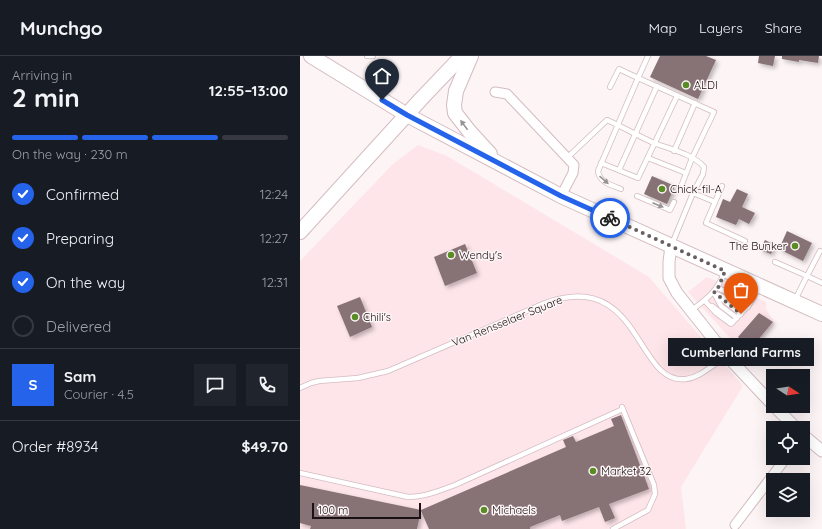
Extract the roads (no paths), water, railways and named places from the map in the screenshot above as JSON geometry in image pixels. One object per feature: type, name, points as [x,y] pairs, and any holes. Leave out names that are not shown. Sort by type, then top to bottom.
[{"type":"main road","points":[[311,56],[407,115],[561,196],[822,314]]},
{"type":"main road","points":[[300,232],[462,56]]},
{"type":"main road","points":[[471,56],[456,91],[454,105],[455,113],[469,132],[500,164]]},
{"type":"street","points":[[495,92],[507,94],[574,165],[573,172],[561,196]]},
{"type":"street","points":[[671,246],[668,262],[669,278],[677,293],[727,356],[766,398]]},
{"type":"street","points":[[780,413],[789,421]]},
{"type":"street","points":[[810,441],[822,451]]},
{"type":"street","points":[[735,525],[781,465]]},
{"type":"lane","points":[[368,56],[373,56]]},
{"type":"lane","points":[[621,189],[608,184],[599,176],[598,171],[648,56]]},
{"type":"lane","points":[[610,87],[619,69],[714,112],[692,158],[682,184]]},
{"type":"lane","points":[[619,170],[657,86]]},
{"type":"lane","points":[[601,163],[638,178],[677,96]]},
{"type":"lane","points":[[674,151],[695,103]]},
{"type":"lane","points":[[568,158],[607,120],[700,163],[704,168],[703,174],[693,193],[671,246]]},
{"type":"lane","points":[[648,158],[686,173]]},
{"type":"lane","points":[[722,186],[706,223],[745,241]]},
{"type":"lane","points":[[693,193],[714,202]]},
{"type":"lane","points":[[637,196],[670,210],[674,202]]},
{"type":"lane","points":[[794,302],[820,251]]},
{"type":"lane","points":[[775,262],[822,284]]},
{"type":"lane","points":[[692,310],[705,301],[718,288],[725,271]]},
{"type":"lane","points":[[705,301],[716,313],[731,324],[748,307],[759,286]]},
{"type":"lane","points":[[718,288],[731,294],[748,307]]},
{"type":"lane","points":[[714,292],[728,299],[742,313]]},
{"type":"lane","points":[[714,292],[721,306],[735,320]]},
{"type":"lane","name":"Van Rensselaer Square","points":[[300,388],[311,382],[358,378],[388,371],[545,303],[570,296],[582,296],[611,306],[631,328],[659,369],[672,378],[680,380],[695,377],[727,356]]},
{"type":"lane","points":[[300,473],[408,497],[430,494],[455,485],[623,408],[654,485],[655,494],[648,510],[613,529]]},
{"type":"place","name":"ALDI","points":[[686,85]]},
{"type":"place","name":"Chick-fil-A","points":[[662,189]]},
{"type":"place","name":"The Bunker","points":[[795,246]]},
{"type":"place","name":"Wendy's","points":[[451,255]]},
{"type":"place","name":"Cumberland Farms","points":[[741,314]]},
{"type":"place","name":"Chili's","points":[[355,317]]},
{"type":"place","name":"Market 32","points":[[593,471]]},
{"type":"place","name":"Michaels","points":[[484,510]]}]
